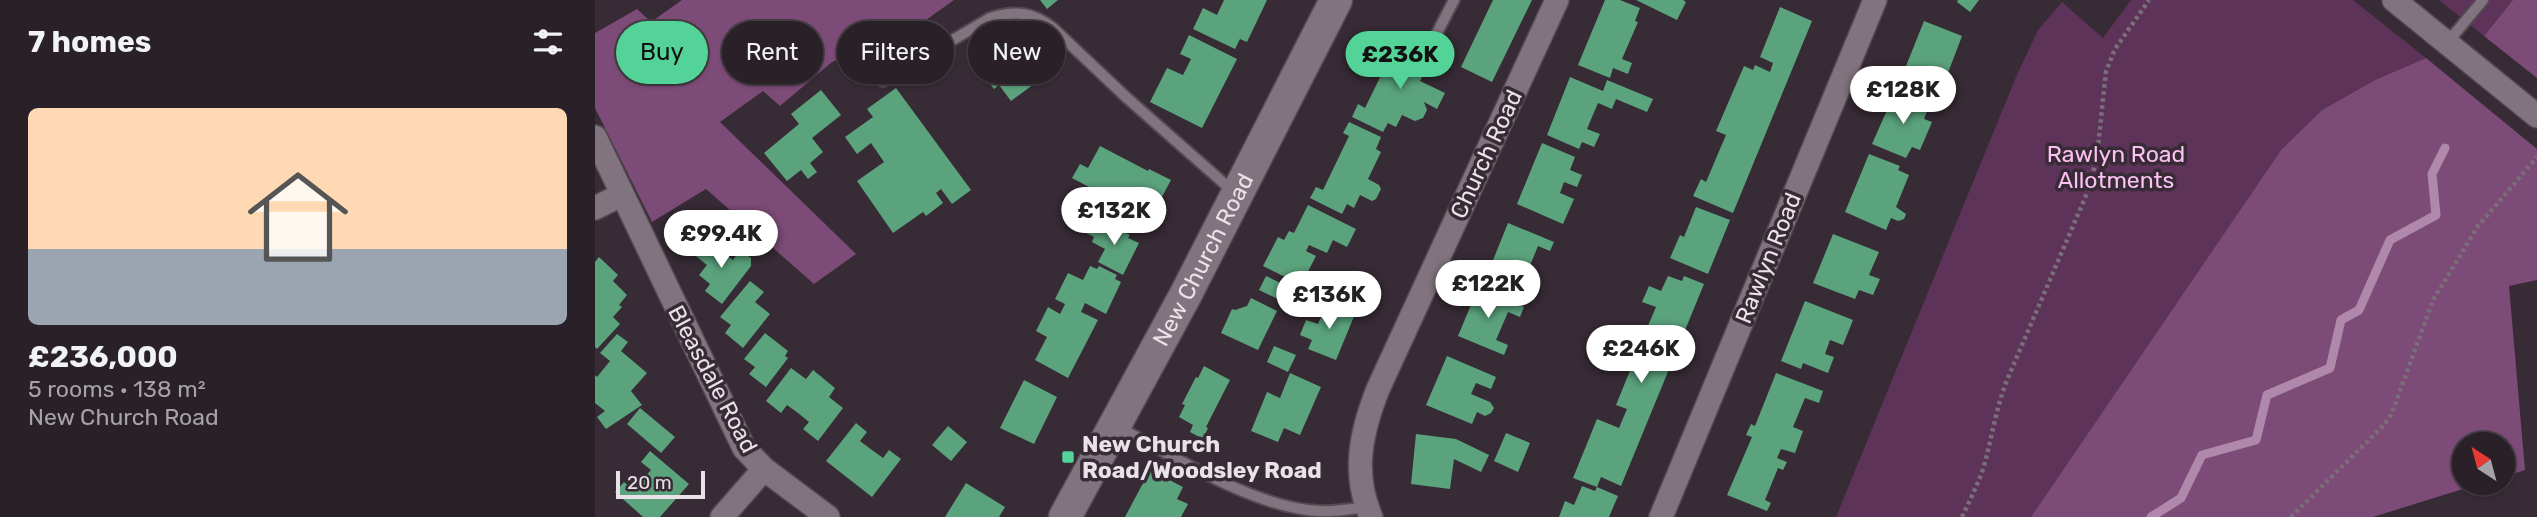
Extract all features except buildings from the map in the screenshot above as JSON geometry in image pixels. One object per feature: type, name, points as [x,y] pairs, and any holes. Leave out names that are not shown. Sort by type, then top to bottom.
[{"type":"street","name":"New Church Road","points":[[1065,517],[1237,194],[1336,0]]},
{"type":"street","name":"Church Road","points":[[1369,512],[1360,480],[1360,452],[1365,421],[1557,0]]},
{"type":"street","name":"Rawlyn Road","points":[[1661,517],[1875,0]]},
{"type":"street","points":[[2394,0],[2537,116]]},
{"type":"street","name":"Bleasdale Road","points":[[595,137],[744,448],[764,470],[828,517]]},
{"type":"street","points":[[595,208],[621,195]]},
{"type":"street","points":[[722,517],[764,470]]},
{"type":"lane","points":[[1436,35],[1454,0]]},
{"type":"lane","points":[[2447,43],[2483,0]]},
{"type":"lane","points":[[954,40],[1007,12],[1044,20],[1237,194]]},
{"type":"lane","points":[[1114,425],[1252,496],[1283,506],[1317,511],[1369,512]]},
{"type":"path","points":[[1962,517],[1984,464],[1998,404],[2007,380],[2088,191],[2097,156],[2106,71],[2115,49],[2149,0]]},
{"type":"path","points":[[2291,517],[2384,425],[2392,413],[2433,300],[2478,226],[2537,157]]},
{"type":"path","points":[[2298,511],[2302,517]]},
{"type":"green space","name":"Rawlyn Road Allotments","points":[[2131,0],[2353,0],[2426,58],[2375,80],[2322,110],[2281,150],[2031,517],[1836,517],[2016,77],[2038,30],[2062,2],[2103,38]]},
{"type":"green space","points":[[2439,0],[2513,0],[2484,36]]},
{"type":"shaded area","points":[[682,0],[954,0],[924,21],[837,21],[837,60],[823,70],[823,21],[722,21],[722,84],[806,84],[780,106],[763,91],[720,122],[856,254],[814,284],[706,189],[652,222],[595,108],[595,33],[616,21],[616,84],[708,84],[708,21],[652,21]]},
{"type":"shaded area","points":[[2513,0],[2537,0],[2537,78],[2484,36]]},
{"type":"shaded area","points":[[637,9],[650,21],[616,21]]},
{"type":"shaded area","points":[[2426,58],[2537,149],[2537,280],[2509,286],[2525,470],[2515,473],[2515,432],[2452,432],[2452,492],[2373,517],[2031,517],[2281,150],[2322,110],[2375,80]]},
{"type":"waterway","points":[[2151,517],[2181,498],[2202,455],[2256,440],[2267,395],[2330,368],[2341,320],[2359,310],[2390,240],[2436,215],[2432,174],[2445,148]]},
{"type":"place","name":"New Church Road/Woodsley Road","points":[[1068,457]]}]
